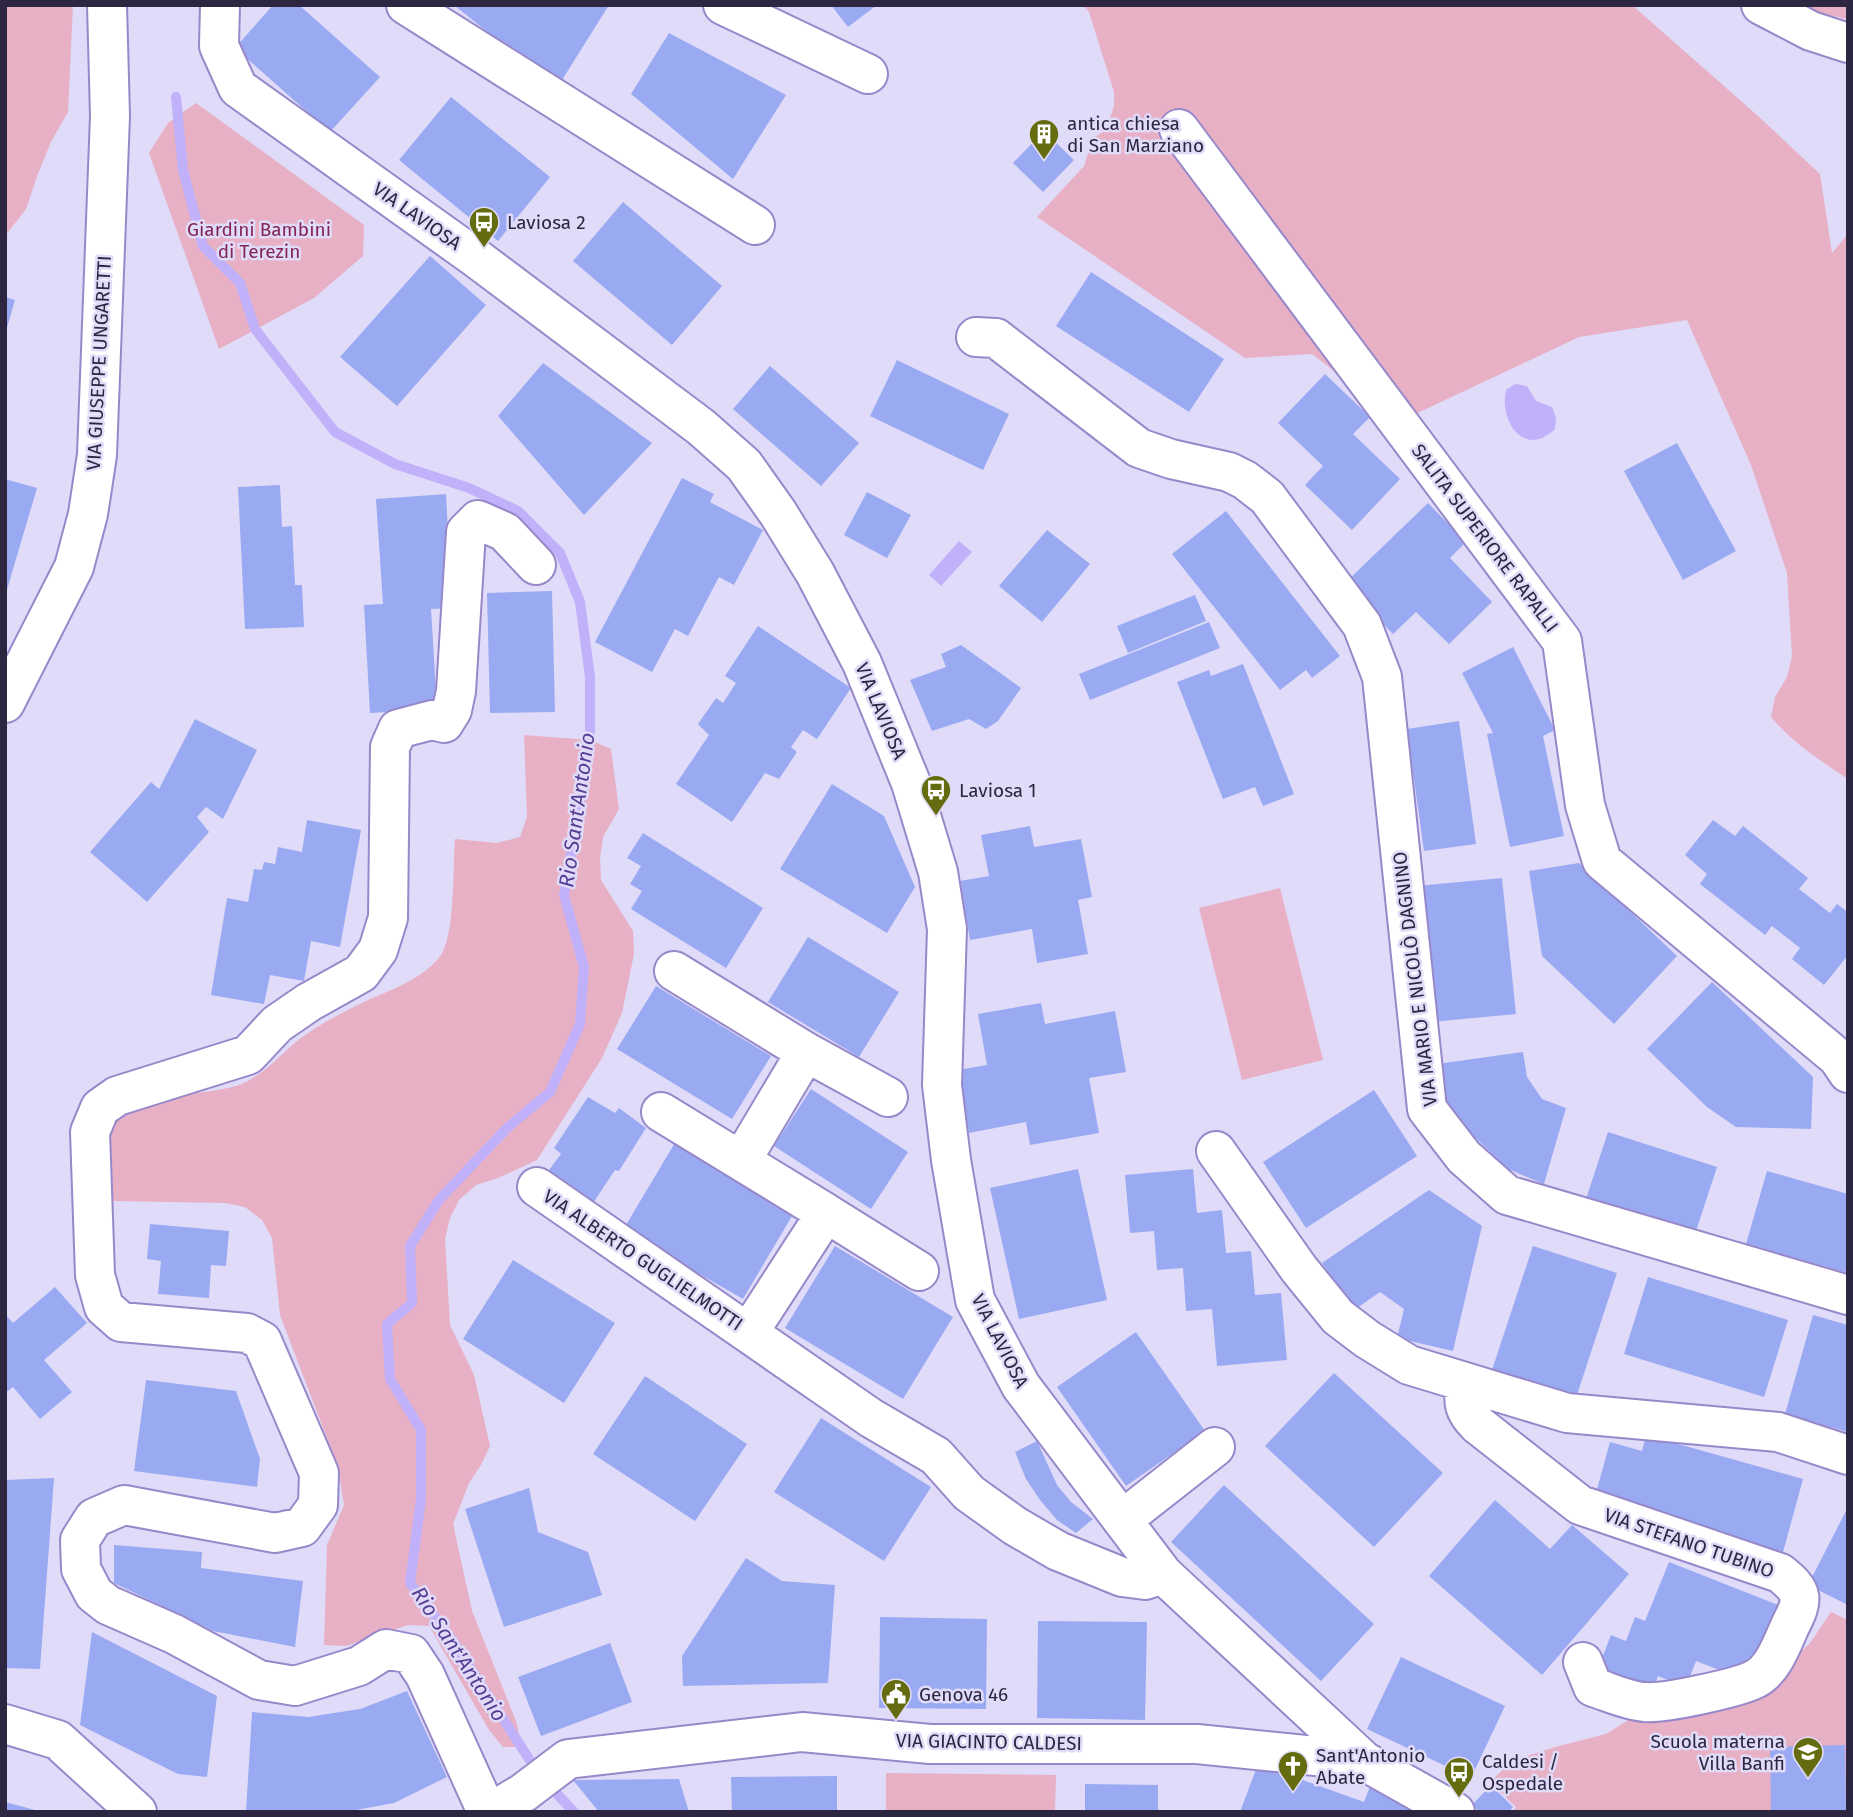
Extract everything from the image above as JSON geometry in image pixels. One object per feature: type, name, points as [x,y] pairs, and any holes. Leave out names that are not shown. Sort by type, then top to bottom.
[{"type":"street","name":"VIA GIUSEPPE UNGARETTI","points":[[5,703],[74,567],[90,502],[97,455],[110,116],[107,5]]},
{"type":"street","name":"VIA LAVIOSA","points":[[220,5],[219,46],[237,88],[476,258],[701,427],[744,465],[815,573],[862,663],[902,759],[938,872],[947,929],[942,1085],[951,1160],[975,1300],[1020,1386],[1163,1574],[1364,1761]]},
{"type":"street","points":[[406,5],[755,225]]},
{"type":"street","points":[[723,5],[868,74]]},
{"type":"street","points":[[1761,5],[1811,31],[1848,43]]},
{"type":"street","name":"SALITA SUPERIORE RAPALLI","points":[[1178,130],[1562,641],[1585,805],[1602,861],[1838,1058],[1848,1073]]},
{"type":"street","name":"VIA MARIO E NICOLÒ DAGNINO","points":[[976,337],[996,338],[1139,447],[1229,472],[1245,480],[1267,497],[1362,625],[1382,677],[1427,1109],[1464,1157],[1507,1195],[1848,1295]]},
{"type":"street","points":[[489,1812],[425,1675],[411,1654],[386,1649],[359,1666],[295,1686],[259,1680],[174,1634],[108,1605],[94,1594],[81,1569],[80,1539],[94,1517],[124,1505],[275,1533],[302,1527],[318,1505],[319,1473],[262,1341],[247,1333],[121,1322],[104,1307],[95,1275],[90,1132],[100,1108],[117,1096],[248,1055],[277,1024],[309,1002],[361,973],[378,950],[388,918],[390,747],[398,729],[432,720],[444,723],[452,710],[461,624],[466,532],[478,520],[505,532],[536,565]]},
{"type":"street","points":[[674,971],[806,1052],[888,1097]]},
{"type":"street","points":[[741,1161],[806,1052]]},
{"type":"street","points":[[661,1112],[919,1270]]},
{"type":"street","points":[[1216,1151],[1299,1269],[1338,1317],[1409,1365],[1567,1413],[1778,1432],[1848,1455]]},
{"type":"street","name":"VIA ALBERTO GUGLIELMOTTI","points":[[537,1187],[871,1418],[936,1456],[969,1493],[1015,1526],[1058,1551],[1122,1577],[1144,1580],[1163,1574]]},
{"type":"street","name":"VIA ALBERTO GUGLIELMOTTI","points":[[749,1332],[826,1213]]},
{"type":"street","name":"VIA STEFANO TUBINO","points":[[1466,1384],[1464,1408],[1478,1425],[1580,1505],[1780,1573],[1796,1586],[1800,1596],[1801,1606],[1771,1664],[1756,1679],[1704,1695],[1645,1703],[1593,1687],[1583,1662]]},
{"type":"street","points":[[1122,1520],[1215,1447]]},
{"type":"street","points":[[5,1724],[58,1740],[137,1812]]},
{"type":"street","name":"VIA GIACINTO CALDESI","points":[[489,1812],[535,1802],[568,1759],[802,1732],[930,1744],[1197,1744],[1364,1761],[1455,1812]]},
{"type":"green space","points":[[5,5],[73,5],[68,112],[51,142],[26,209],[5,236]]},
{"type":"green space","points":[[1083,5],[1632,5],[1820,174],[1832,253],[1848,234],[1848,779],[1797,743],[1771,717],[1775,697],[1787,677],[1792,656],[1787,573],[1751,465],[1687,320],[1579,337],[1392,425],[1365,395],[1312,354],[1245,358],[1037,217],[1084,166],[1093,138],[1106,130],[1114,106],[1114,92],[1089,12]]},
{"type":"green space","points":[[1797,5],[1848,5],[1848,19],[1810,11]]},
{"type":"green space","name":"Giardini Bambini di Terezin","points":[[196,103],[364,225],[363,256],[314,298],[219,349],[149,153],[168,123]]},
{"type":"green space","points":[[524,735],[590,740],[611,749],[619,809],[603,837],[601,880],[633,931],[634,954],[622,1013],[602,1058],[537,1160],[476,1185],[459,1200],[450,1218],[445,1239],[450,1325],[474,1375],[490,1446],[469,1483],[453,1524],[472,1611],[516,1721],[522,1747],[503,1747],[489,1730],[429,1626],[408,1625],[346,1646],[324,1645],[327,1545],[344,1505],[338,1467],[280,1315],[272,1238],[262,1220],[245,1207],[225,1203],[113,1201],[110,1135],[117,1113],[143,1101],[225,1089],[247,1081],[328,1020],[406,983],[434,963],[446,945],[449,932],[455,839],[497,843],[520,837],[527,817]]},
{"type":"green space","points":[[1280,888],[1323,1060],[1242,1080],[1199,908]]},
{"type":"green space","points":[[1831,1612],[1848,1620],[1848,1812],[1513,1812],[1516,1807],[1490,1782],[1512,1761],[1606,1734],[1630,1719],[1767,1684],[1810,1643]]},
{"type":"green space","points":[[886,1773],[1056,1775],[1055,1812],[886,1812]]},
{"type":"shaded area","points":[[1515,384],[1527,386],[1536,401],[1552,407],[1556,418],[1555,429],[1544,437],[1533,440],[1524,438],[1510,424],[1506,413],[1506,390]]},
{"type":"shaded area","points":[[959,541],[972,552],[941,586],[929,575]]},
{"type":"building","points":[[273,5],[299,5],[380,77],[330,132],[235,48]]},
{"type":"building","points":[[454,5],[609,5],[557,88]]},
{"type":"building","points":[[831,5],[877,5],[848,27]]},
{"type":"building","points":[[669,33],[786,95],[733,179],[631,94]]},
{"type":"building","points":[[451,97],[550,177],[498,241],[399,160]]},
{"type":"building","name":"antica chiesa di San Marziano","points":[[1044,131],[1074,160],[1043,192],[1013,163]]},
{"type":"building","points":[[623,202],[722,286],[672,345],[573,261]]},
{"type":"building","points":[[430,256],[486,305],[397,406],[340,357]]},
{"type":"building","points":[[1091,272],[1224,359],[1189,412],[1056,326]]},
{"type":"building","points":[[5,297],[15,300],[6,331],[5,331]]},
{"type":"building","points":[[897,360],[1009,414],[983,470],[870,416]]},
{"type":"building","points":[[543,363],[652,443],[584,515],[498,416]]},
{"type":"building","points":[[770,366],[859,443],[821,486],[733,409]]},
{"type":"building","points":[[1325,374],[1370,417],[1353,434],[1400,479],[1352,530],[1305,485],[1323,466],[1278,423]]},
{"type":"building","points":[[1677,443],[1736,551],[1683,580],[1624,471]]},
{"type":"building","points":[[682,478],[714,494],[710,502],[763,530],[734,585],[719,577],[688,636],[675,629],[652,672],[595,642]]},
{"type":"building","points":[[5,479],[37,488],[6,593],[5,593]]},
{"type":"building","points":[[280,485],[282,527],[292,526],[295,585],[302,585],[304,627],[245,629],[238,487]]},
{"type":"building","points":[[867,492],[911,515],[887,558],[844,535]]},
{"type":"building","points":[[446,494],[452,608],[431,609],[437,709],[370,713],[364,605],[383,604],[376,499]]},
{"type":"building","points":[[1428,503],[1466,542],[1450,558],[1492,602],[1449,644],[1416,612],[1393,634],[1344,584]]},
{"type":"building","points":[[1226,511],[1340,656],[1312,678],[1306,670],[1280,690],[1172,554]]},
{"type":"building","points":[[1047,530],[1090,564],[1042,622],[999,586]]},
{"type":"building","points":[[552,591],[555,712],[490,713],[487,593]]},
{"type":"building","points":[[1195,595],[1206,621],[1128,653],[1117,626]]},
{"type":"building","points":[[1209,622],[1220,648],[1090,700],[1079,674]]},
{"type":"building","points":[[758,626],[851,688],[817,739],[803,730],[791,747],[797,752],[779,779],[765,773],[732,822],[676,784],[709,735],[698,724],[716,698],[723,703],[736,683],[725,676]]},
{"type":"building","points":[[961,645],[1021,688],[998,721],[986,729],[969,719],[932,731],[910,680],[946,667],[941,654]]},
{"type":"building","points":[[1513,647],[1555,730],[1543,736],[1564,836],[1510,847],[1487,734],[1493,733],[1462,673]]},
{"type":"building","points":[[1243,664],[1294,794],[1263,806],[1255,787],[1223,799],[1177,682],[1209,670],[1211,676]]},
{"type":"building","points":[[195,719],[257,750],[223,819],[206,807],[197,817],[209,832],[147,902],[90,852],[151,782],[159,789]]},
{"type":"building","points":[[1459,721],[1476,844],[1424,851],[1407,729]]},
{"type":"building","points":[[832,784],[884,816],[915,887],[887,933],[780,869]]},
{"type":"building","points":[[307,820],[361,830],[340,947],[311,941],[304,981],[270,975],[264,1004],[211,995],[227,898],[248,902],[254,869],[262,870],[264,862],[275,864],[278,847],[302,852]]},
{"type":"building","points":[[1713,820],[1735,836],[1743,826],[1808,878],[1799,889],[1830,913],[1837,904],[1848,912],[1848,955],[1824,985],[1792,959],[1800,948],[1772,926],[1765,935],[1700,884],[1707,874],[1685,855]]},
{"type":"building","points":[[1030,826],[1034,847],[1081,839],[1092,897],[1078,900],[1088,954],[1037,963],[1032,929],[970,940],[960,881],[989,876],[981,835]]},
{"type":"building","points":[[643,833],[763,908],[726,968],[631,909],[642,891],[630,884],[641,866],[627,858]]},
{"type":"building","points":[[1579,863],[1677,956],[1614,1024],[1542,956],[1529,871]]},
{"type":"building","points":[[1502,878],[1516,1014],[1431,1022],[1417,886]]},
{"type":"building","points":[[808,937],[899,992],[859,1057],[768,1002]]},
{"type":"building","points":[[1712,982],[1813,1077],[1811,1129],[1736,1127],[1707,1107],[1647,1049]]},
{"type":"building","points":[[656,986],[771,1056],[732,1119],[617,1049]]},
{"type":"building","points":[[1041,1003],[1045,1024],[1115,1011],[1126,1072],[1089,1078],[1099,1133],[1030,1145],[1026,1122],[969,1133],[958,1070],[987,1065],[978,1014]]},
{"type":"building","points":[[1523,1052],[1527,1077],[1542,1099],[1566,1108],[1544,1184],[1508,1169],[1456,1119],[1442,1092],[1437,1064]]},
{"type":"building","points":[[811,1089],[908,1152],[871,1209],[774,1146]]},
{"type":"building","points":[[1374,1090],[1417,1156],[1306,1228],[1263,1162]]},
{"type":"building","points":[[588,1097],[615,1113],[619,1108],[646,1128],[619,1171],[615,1170],[593,1203],[546,1174],[561,1154],[554,1148]]},
{"type":"building","points":[[1608,1132],[1717,1167],[1694,1237],[1585,1202]]},
{"type":"building","points":[[676,1141],[795,1211],[743,1299],[623,1230]]},
{"type":"building","points":[[1078,1169],[1107,1300],[1019,1319],[990,1188]]},
{"type":"building","points":[[1193,1169],[1197,1213],[1222,1210],[1226,1253],[1251,1251],[1255,1295],[1281,1293],[1287,1360],[1217,1366],[1212,1309],[1186,1311],[1183,1268],[1157,1270],[1154,1231],[1130,1233],[1125,1175]]},
{"type":"building","points":[[1767,1171],[1848,1194],[1848,1273],[1746,1244]]},
{"type":"building","points":[[1429,1190],[1482,1226],[1453,1351],[1397,1338],[1404,1309],[1380,1292],[1354,1310],[1322,1263]]},
{"type":"building","points":[[150,1224],[229,1231],[226,1266],[211,1265],[209,1298],[158,1294],[161,1261],[147,1259]]},
{"type":"building","points":[[835,1246],[953,1317],[903,1399],[785,1328]]},
{"type":"building","points":[[1533,1246],[1617,1273],[1575,1401],[1491,1373]]},
{"type":"building","points":[[513,1260],[615,1323],[564,1403],[463,1339]]},
{"type":"building","points":[[1648,1277],[1788,1320],[1764,1397],[1624,1354]]},
{"type":"building","points":[[55,1287],[87,1323],[44,1360],[72,1392],[40,1419],[13,1387],[5,1393],[5,1314],[13,1323]]},
{"type":"building","points":[[1813,1315],[1848,1325],[1848,1432],[1785,1414]]},
{"type":"building","points":[[1136,1332],[1205,1431],[1126,1486],[1057,1387]]},
{"type":"building","points":[[1334,1373],[1443,1473],[1374,1547],[1265,1446]]},
{"type":"building","points":[[645,1376],[747,1444],[695,1521],[593,1454]]},
{"type":"building","points":[[146,1380],[236,1391],[260,1459],[257,1487],[134,1471]]},
{"type":"building","points":[[821,1418],[931,1487],[884,1561],[774,1492]]},
{"type":"building","points":[[1646,1435],[1803,1479],[1782,1556],[1593,1504],[1610,1442],[1642,1451]]},
{"type":"building","points":[[1037,1441],[1057,1485],[1071,1502],[1093,1519],[1076,1533],[1057,1520],[1026,1479],[1015,1452]]},
{"type":"building","points":[[54,1478],[40,1669],[5,1668],[5,1480]]},
{"type":"building","points":[[1224,1485],[1374,1624],[1321,1681],[1171,1542]]},
{"type":"building","points":[[529,1488],[538,1532],[588,1552],[602,1595],[504,1627],[465,1509]]},
{"type":"building","points":[[1495,1500],[1550,1549],[1572,1525],[1629,1574],[1542,1675],[1429,1576]]},
{"type":"building","points":[[1848,1507],[1848,1605],[1808,1585]]},
{"type":"building","points":[[114,1545],[202,1552],[201,1568],[303,1581],[295,1647],[213,1631],[114,1583]]},
{"type":"building","points":[[746,1558],[782,1581],[835,1585],[828,1683],[683,1686],[682,1656]]},
{"type":"building","points":[[1669,1562],[1786,1608],[1764,1664],[1748,1658],[1740,1678],[1696,1661],[1686,1687],[1658,1676],[1651,1696],[1596,1674],[1611,1635],[1626,1641],[1635,1617],[1645,1621]]},
{"type":"building","points":[[880,1617],[987,1619],[986,1709],[879,1708]]},
{"type":"building","points":[[1038,1621],[1147,1622],[1145,1720],[1037,1718]]},
{"type":"building","points":[[92,1632],[217,1696],[207,1777],[178,1774],[80,1725]]},
{"type":"building","points":[[610,1643],[632,1702],[541,1736],[518,1677]]},
{"type":"building","points":[[1401,1657],[1505,1706],[1471,1778],[1367,1729]]},
{"type":"building","points":[[407,1691],[447,1777],[394,1803],[345,1812],[246,1812],[252,1712],[308,1717],[360,1709]]},
{"type":"building","name":"Scuola materna Villa Banfi","points":[[1845,1745],[1846,1812],[1771,1812],[1770,1747]]},
{"type":"building","name":"Sant'Antonio Abate","points":[[1258,1764],[1364,1802],[1371,1784],[1432,1812],[1240,1812]]},
{"type":"building","points":[[837,1776],[837,1812],[732,1812],[731,1777]]},
{"type":"building","points":[[679,1779],[689,1812],[599,1812],[573,1780]]},
{"type":"building","points":[[1085,1784],[1158,1785],[1158,1812],[1085,1812]]},
{"type":"building","points":[[1491,1785],[1513,1807],[1509,1812],[1480,1812],[1472,1805]]},
{"type":"building","points":[[5,1802],[39,1811],[39,1812],[5,1812]]},
{"type":"waterway","name":"Rio Sant'Antonio","points":[[176,97],[183,170],[203,246],[240,283],[255,329],[335,432],[395,464],[469,488],[518,511],[560,553],[580,602],[590,677],[590,740],[564,895],[584,967],[580,1024],[550,1092],[506,1129],[439,1200],[410,1246],[412,1303],[387,1324],[390,1379],[421,1430],[421,1499],[410,1583],[455,1644],[529,1759]]},
{"type":"waterway","name":"Rio Sant'Antonio","points":[[558,1795],[574,1812]]},
{"type":"place","name":"antica chiesa di San Marziano","points":[[1044,161]]},
{"type":"place","name":"Laviosa 2","points":[[484,249]]},
{"type":"place","name":"Laviosa 1","points":[[936,817]]},
{"type":"place","name":"Genova 46","points":[[896,1721]]},
{"type":"place","name":"Scuola materna Villa Banfi","points":[[1808,1779]]},
{"type":"place","name":"Sant'Antonio Abate","points":[[1293,1793]]},
{"type":"place","name":"Caldesi / Ospedale","points":[[1459,1799]]}]
